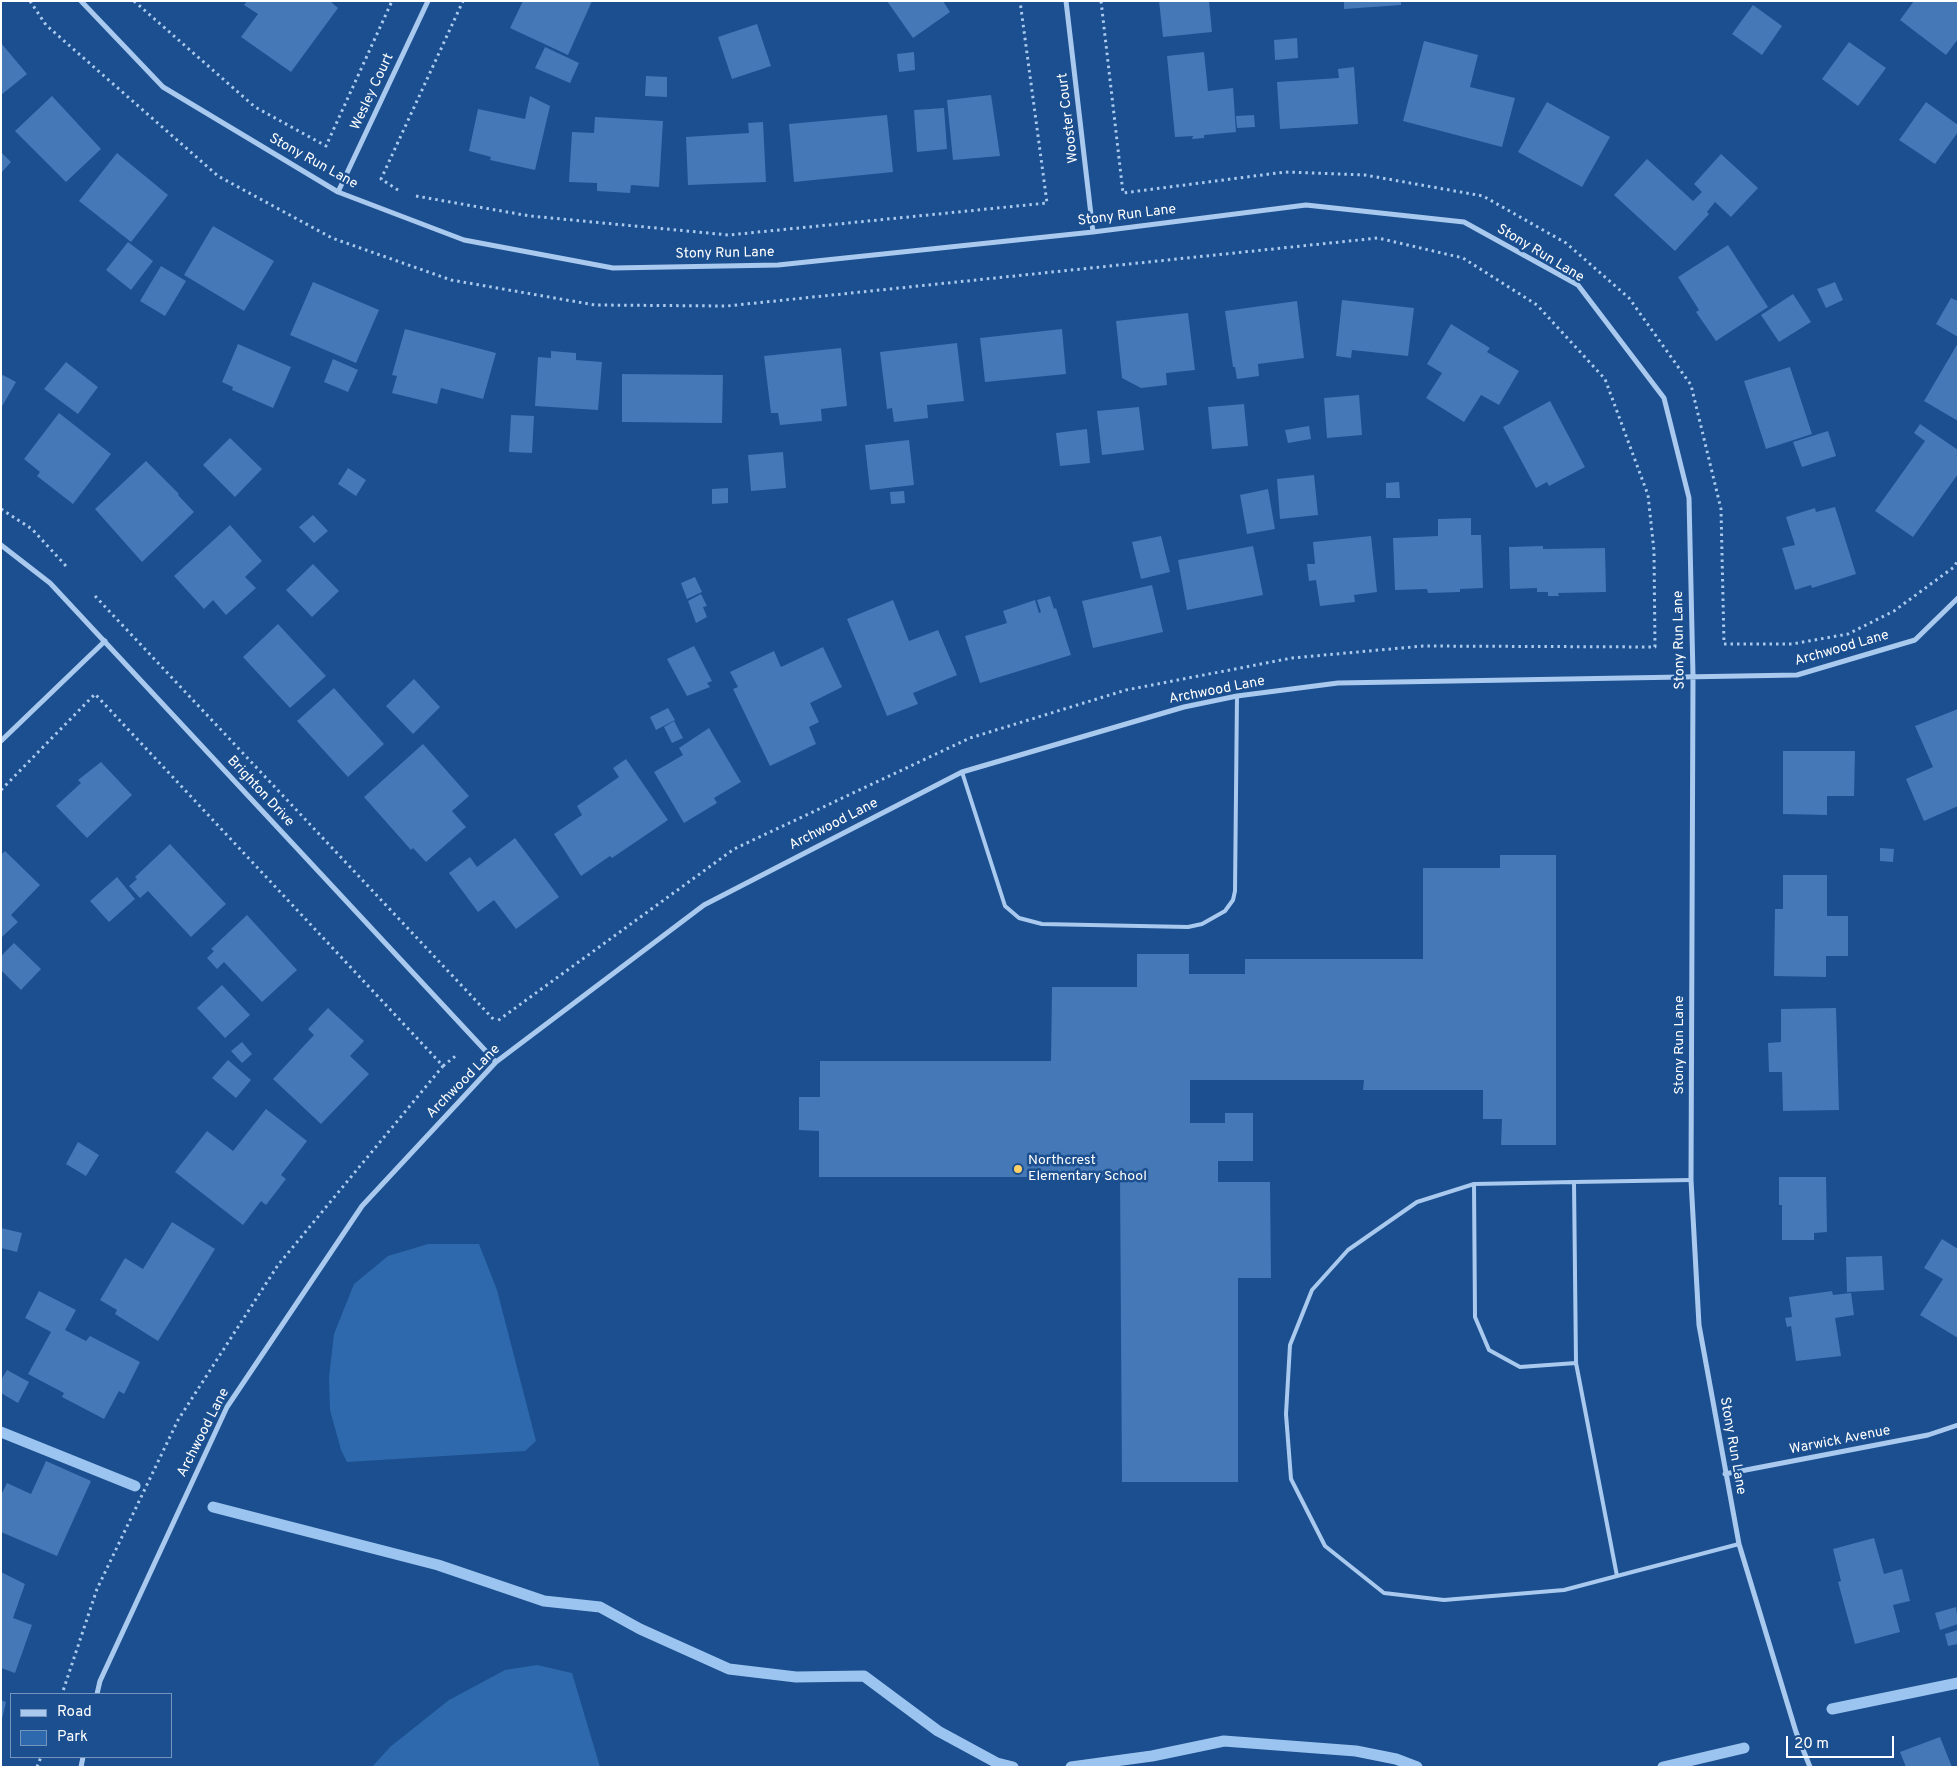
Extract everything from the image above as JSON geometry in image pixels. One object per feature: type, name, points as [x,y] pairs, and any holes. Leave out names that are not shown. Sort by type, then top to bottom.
[{"type":"street","name":"Stony Run Lane","points":[[80,1],[162,87],[338,192],[464,240],[613,268],[778,265],[1094,232],[1306,205],[1464,222],[1578,286],[1664,398],[1689,498],[1692,676],[1691,1180],[1699,1326],[1739,1544],[1796,1732],[1810,1767]]},
{"type":"street","name":"Wesley Court","points":[[338,192],[428,1]]},
{"type":"street","name":"Wooster Court","points":[[1066,1],[1094,232]]},
{"type":"street","name":"Brighton Drive","points":[[1,545],[50,583],[496,1062]]},
{"type":"street","name":"Archwood Lane","points":[[97,1693],[100,1682],[226,1407],[362,1206],[496,1062],[704,905],[962,772],[1184,707],[1237,696],[1338,682],[1797,675],[1915,640],[1958,598]]},
{"type":"street","points":[[1,741],[105,641]]},
{"type":"street","name":"Warwick Avenue","points":[[1725,1474],[1928,1435],[1958,1425]]},
{"type":"lane","points":[[962,772],[1005,906],[1019,918],[1042,924],[1188,927],[1202,924],[1225,911],[1233,900],[1235,891],[1237,696]]},
{"type":"lane","points":[[1691,1180],[1474,1184],[1418,1202],[1348,1250],[1312,1290],[1290,1345],[1286,1414],[1291,1479],[1325,1546],[1384,1593],[1444,1600],[1564,1590],[1739,1544]]},
{"type":"lane","points":[[1574,1182],[1576,1363],[1617,1576]]},
{"type":"lane","points":[[1474,1184],[1475,1317],[1489,1350],[1520,1367],[1576,1363]]},
{"type":"path","points":[[30,1],[46,25],[218,176],[332,238],[451,280],[595,304],[727,306],[1378,238],[1463,258],[1537,305],[1605,379],[1648,495],[1654,552],[1655,647],[1423,646],[1292,658],[1126,690],[970,738],[734,849],[496,1022]]},
{"type":"path","points":[[134,1],[255,107],[326,146],[392,1]]},
{"type":"path","points":[[400,191],[381,179],[463,1]]},
{"type":"path","points":[[407,195],[530,216],[730,236],[1047,203],[1020,1]]},
{"type":"path","points":[[1101,1],[1123,193],[1285,172],[1365,175],[1483,196],[1566,242],[1629,298],[1691,385],[1720,509],[1724,644],[1792,644],[1848,634],[1894,611],[1954,567],[1958,560]]},
{"type":"path","points":[[1,790],[95,694],[443,1066],[278,1265],[178,1420],[97,1589],[62,1693]]},
{"type":"green space","points":[[428,1244],[479,1244],[497,1290],[536,1441],[525,1451],[347,1462],[341,1450],[330,1410],[329,1377],[334,1334],[354,1284],[388,1256]]},
{"type":"green space","points":[[537,1665],[572,1673],[600,1767],[372,1767],[390,1747],[449,1700],[505,1670]]},
{"type":"building","points":[[247,1],[330,1],[338,8],[291,72],[241,37],[258,14],[244,5]]},
{"type":"building","points":[[523,1],[592,1],[568,55],[510,28]]},
{"type":"building","points":[[887,1],[943,1],[950,12],[913,38]]},
{"type":"building","points":[[1159,1],[1209,1],[1212,32],[1163,37]]},
{"type":"building","points":[[1344,1],[1401,1],[1401,5],[1344,9]]},
{"type":"building","points":[[1914,1],[1958,1],[1958,39],[1946,55],[1900,20]]},
{"type":"building","points":[[1753,5],[1782,26],[1762,55],[1732,34]]},
{"type":"building","points":[[757,24],[771,66],[732,79],[718,37]]},
{"type":"building","points":[[1297,38],[1298,58],[1275,60],[1274,40]]},
{"type":"building","points":[[1424,41],[1478,55],[1470,87],[1515,98],[1502,147],[1403,121]]},
{"type":"building","points":[[1849,42],[1886,68],[1858,106],[1822,79]]},
{"type":"building","points":[[1,43],[27,74],[1,95]]},
{"type":"building","points":[[545,47],[579,63],[570,83],[535,68]]},
{"type":"building","points":[[914,52],[915,70],[899,72],[897,54]]},
{"type":"building","points":[[1204,52],[1208,91],[1233,88],[1236,132],[1204,135],[1204,138],[1192,139],[1193,136],[1175,137],[1167,56]]},
{"type":"building","points":[[1354,67],[1358,124],[1280,129],[1277,82],[1339,78],[1338,69]]},
{"type":"building","points":[[646,76],[667,77],[667,97],[645,96]]},
{"type":"building","points":[[991,95],[1000,156],[953,160],[947,100]]},
{"type":"building","points":[[52,96],[101,149],[66,182],[15,131]]},
{"type":"building","points":[[530,96],[550,106],[535,170],[490,160],[491,157],[469,151],[478,109],[525,119]]},
{"type":"building","points":[[1547,102],[1610,137],[1582,187],[1518,152]]},
{"type":"building","points":[[1926,102],[1958,125],[1958,132],[1935,164],[1899,140]]},
{"type":"building","points":[[944,108],[947,149],[917,152],[914,110]]},
{"type":"building","points":[[887,115],[893,172],[794,182],[789,124]]},
{"type":"building","points":[[1254,115],[1255,127],[1237,128],[1236,116]]},
{"type":"building","points":[[595,117],[663,121],[659,187],[631,185],[630,193],[597,191],[597,183],[569,182],[572,132],[594,133]]},
{"type":"building","points":[[763,122],[766,182],[688,185],[686,137],[749,133],[748,123]]},
{"type":"building","points":[[1,152],[11,162],[1,173]]},
{"type":"building","points":[[117,153],[168,195],[131,242],[79,201]]},
{"type":"building","points":[[1721,154],[1758,188],[1731,217],[1715,202],[1707,212],[1709,214],[1675,251],[1614,195],[1647,159],[1693,201],[1702,192],[1694,184]]},
{"type":"building","points":[[213,226],[274,261],[244,311],[184,275]]},
{"type":"building","points":[[128,242],[153,261],[131,290],[106,270]]},
{"type":"building","points":[[1728,245],[1768,307],[1716,341],[1696,312],[1699,310],[1678,277]]},
{"type":"building","points":[[161,266],[186,281],[165,316],[140,301]]},
{"type":"building","points":[[313,282],[379,310],[356,363],[290,335]]},
{"type":"building","points":[[1835,282],[1843,300],[1826,308],[1817,289]]},
{"type":"building","points":[[1793,294],[1811,322],[1779,342],[1761,315]]},
{"type":"building","points":[[1951,298],[1958,301],[1958,337],[1936,324]]},
{"type":"building","points":[[1342,300],[1414,308],[1408,356],[1352,350],[1351,358],[1336,356]]},
{"type":"building","points":[[1297,301],[1304,358],[1258,364],[1259,376],[1237,379],[1235,367],[1233,367],[1225,311]]},
{"type":"building","points":[[1188,313],[1195,370],[1166,373],[1167,385],[1141,388],[1122,378],[1116,321]]},
{"type":"building","points":[[1451,324],[1490,348],[1487,352],[1519,371],[1499,405],[1481,395],[1464,422],[1426,398],[1442,373],[1427,364]]},
{"type":"building","points":[[405,329],[496,353],[483,399],[441,388],[437,404],[392,393],[397,376],[392,375]]},
{"type":"building","points":[[1062,329],[1066,374],[985,382],[980,338]]},
{"type":"building","points":[[957,343],[964,401],[927,405],[928,418],[894,422],[892,408],[887,409],[880,352]]},
{"type":"building","points":[[1958,343],[1958,421],[1924,401]]},
{"type":"building","points":[[238,344],[291,367],[273,408],[232,390],[233,387],[222,382]]},
{"type":"building","points":[[841,348],[847,406],[821,409],[822,421],[780,425],[778,413],[771,413],[764,356]]},
{"type":"building","points":[[551,351],[576,353],[576,360],[602,362],[598,410],[535,406],[538,357],[551,358]]},
{"type":"building","points":[[333,359],[358,370],[348,392],[324,382]]},
{"type":"building","points":[[66,362],[98,387],[78,414],[44,389]]},
{"type":"building","points":[[1790,367],[1812,434],[1766,449],[1744,381]]},
{"type":"building","points":[[1,374],[16,382],[1,408]]},
{"type":"building","points":[[622,374],[723,375],[722,423],[622,422]]},
{"type":"building","points":[[1359,395],[1362,435],[1327,438],[1324,398]]},
{"type":"building","points":[[1550,401],[1585,467],[1549,486],[1547,482],[1536,488],[1503,427]]},
{"type":"building","points":[[1244,404],[1248,446],[1212,449],[1208,407]]},
{"type":"building","points":[[1139,407],[1144,450],[1102,455],[1097,411]]},
{"type":"building","points":[[59,413],[111,454],[73,504],[37,476],[40,472],[24,459]]},
{"type":"building","points":[[511,415],[534,416],[532,453],[509,452]]},
{"type":"building","points":[[1920,424],[1958,450],[1958,474],[1913,537],[1875,511],[1925,441],[1914,433]]},
{"type":"building","points":[[1309,426],[1311,439],[1288,443],[1285,430]]},
{"type":"building","points":[[1087,429],[1090,463],[1060,466],[1056,433]]},
{"type":"building","points":[[1828,431],[1836,456],[1802,467],[1793,442]]},
{"type":"building","points":[[230,438],[262,469],[235,497],[203,465]]},
{"type":"building","points":[[909,440],[914,485],[870,490],[865,445]]},
{"type":"building","points":[[783,452],[786,488],[751,491],[748,455]]},
{"type":"building","points":[[146,461],[194,512],[142,562],[95,509]]},
{"type":"building","points":[[348,468],[366,480],[356,496],[338,484]]},
{"type":"building","points":[[1314,475],[1318,515],[1280,519],[1277,479]]},
{"type":"building","points":[[1399,482],[1400,498],[1386,498],[1386,483]]},
{"type":"building","points":[[728,488],[728,503],[712,504],[712,489]]},
{"type":"building","points":[[1268,489],[1275,529],[1247,534],[1240,495]]},
{"type":"building","points":[[904,491],[905,503],[891,504],[890,492]]},
{"type":"building","points":[[1835,507],[1856,574],[1812,588],[1811,585],[1795,590],[1782,548],[1795,545],[1786,517],[1815,508],[1816,512]]},
{"type":"building","points":[[313,515],[328,531],[314,543],[299,527]]},
{"type":"building","points":[[1471,518],[1471,535],[1481,535],[1483,588],[1460,589],[1460,592],[1428,593],[1427,589],[1395,590],[1393,538],[1438,536],[1438,519]]},
{"type":"building","points":[[230,525],[262,561],[245,577],[256,588],[226,615],[213,600],[204,609],[174,576]]},
{"type":"building","points":[[1161,536],[1170,572],[1141,579],[1132,542]]},
{"type":"building","points":[[1371,536],[1377,592],[1354,595],[1355,602],[1320,606],[1316,580],[1309,581],[1307,564],[1315,564],[1313,542]]},
{"type":"building","points":[[1253,546],[1263,595],[1187,610],[1178,560]]},
{"type":"building","points":[[1543,546],[1543,549],[1605,548],[1606,592],[1558,593],[1559,596],[1548,596],[1548,592],[1537,592],[1537,588],[1510,589],[1509,547]]},
{"type":"building","points":[[313,564],[339,591],[312,617],[286,590]]},
{"type":"building","points":[[695,577],[702,592],[687,599],[681,583]]},
{"type":"building","points":[[1152,585],[1163,632],[1093,648],[1082,601]]},
{"type":"building","points":[[701,594],[707,606],[703,607],[707,617],[696,623],[688,601]]},
{"type":"building","points":[[1050,596],[1054,609],[1056,608],[1071,655],[980,683],[965,636],[1007,623],[1003,611],[1035,600],[1039,613],[1041,612],[1037,600]]},
{"type":"building","points":[[893,600],[909,641],[938,630],[957,675],[913,693],[918,704],[887,716],[847,619]]},
{"type":"building","points":[[278,624],[326,676],[290,708],[243,657]]},
{"type":"building","points":[[694,646],[712,681],[707,683],[710,687],[687,696],[667,659]]},
{"type":"building","points":[[823,647],[842,687],[810,703],[819,722],[809,727],[816,744],[770,766],[733,689],[738,687],[730,672],[774,651],[781,667]]},
{"type":"building","points":[[414,679],[440,707],[413,734],[386,706]]},
{"type":"building","points":[[334,688],[384,744],[348,777],[297,721]]},
{"type":"building","points":[[668,708],[675,720],[656,730],[650,717]]},
{"type":"building","points":[[1958,709],[1958,806],[1924,821],[1906,779],[1933,767],[1915,726]]},
{"type":"building","points":[[674,721],[683,738],[672,743],[664,727]]},
{"type":"building","points":[[709,728],[741,782],[714,798],[717,803],[684,823],[654,772],[683,755],[679,748]]},
{"type":"building","points":[[423,744],[469,796],[452,811],[466,827],[426,862],[413,848],[411,850],[364,797]]},
{"type":"building","points":[[1783,751],[1855,751],[1854,796],[1827,796],[1827,815],[1783,814]]},
{"type":"building","points":[[626,759],[668,820],[612,858],[610,856],[581,876],[554,834],[582,815],[577,806],[619,777],[613,768]]},
{"type":"building","points":[[101,762],[132,795],[87,838],[56,806],[81,783],[78,780]]},
{"type":"building","points":[[515,838],[559,897],[516,929],[494,900],[478,912],[449,873],[470,857],[477,867]]},
{"type":"building","points":[[170,844],[226,904],[191,937],[148,891],[140,898],[129,886],[137,879],[135,877]]},
{"type":"building","points":[[1880,848],[1894,849],[1893,862],[1880,861]]},
{"type":"building","points":[[5,851],[40,885],[11,915],[18,922],[2,937],[1,855]]},
{"type":"building","name":"Northcrest Elementary School","points":[[1500,855],[1556,855],[1556,1145],[1501,1145],[1502,1119],[1483,1119],[1483,1090],[1363,1090],[1364,1080],[1190,1080],[1190,1123],[1225,1123],[1225,1113],[1253,1113],[1253,1161],[1218,1161],[1218,1182],[1270,1182],[1271,1278],[1238,1278],[1238,1482],[1122,1482],[1120,1177],[819,1177],[819,1131],[799,1130],[799,1097],[820,1097],[820,1061],[1051,1061],[1052,987],[1137,987],[1137,954],[1189,954],[1189,974],[1245,974],[1245,959],[1423,959],[1423,868],[1500,868]]},
{"type":"building","points":[[1783,875],[1827,875],[1827,916],[1848,916],[1848,956],[1826,956],[1826,977],[1774,976],[1775,909],[1783,909]]},
{"type":"building","points":[[117,877],[135,899],[109,922],[90,901]]},
{"type":"building","points":[[247,915],[297,970],[262,1002],[224,962],[217,969],[207,958],[214,951],[211,949]]},
{"type":"building","points":[[14,943],[41,969],[21,990],[1,970],[1,956]]},
{"type":"building","points":[[222,985],[250,1015],[225,1038],[197,1008]]},
{"type":"building","points":[[328,1008],[364,1041],[350,1056],[369,1074],[321,1124],[273,1079],[314,1035],[308,1029]]},
{"type":"building","points":[[1836,1008],[1839,1110],[1783,1111],[1782,1072],[1769,1072],[1768,1043],[1781,1042],[1781,1009]]},
{"type":"building","points":[[242,1042],[252,1054],[242,1063],[231,1051]]},
{"type":"building","points":[[228,1060],[251,1080],[236,1098],[212,1078]]},
{"type":"building","points":[[266,1109],[307,1141],[281,1175],[286,1179],[266,1205],[261,1201],[243,1225],[175,1172],[207,1131],[233,1151]]},
{"type":"building","points":[[78,1142],[99,1155],[86,1176],[66,1164]]},
{"type":"building","points":[[1779,1177],[1826,1177],[1827,1232],[1814,1233],[1814,1240],[1782,1240],[1782,1205],[1779,1205]]},
{"type":"building","points":[[172,1222],[215,1249],[158,1341],[115,1314],[117,1310],[100,1300],[125,1258],[143,1269]]},
{"type":"building","points":[[1,1228],[22,1233],[17,1252],[1,1248]]},
{"type":"building","points":[[1942,1239],[1958,1249],[1958,1338],[1920,1315],[1943,1279],[1924,1268]]},
{"type":"building","points":[[1882,1256],[1884,1290],[1847,1292],[1846,1257]]},
{"type":"building","points":[[39,1291],[76,1310],[65,1330],[86,1341],[90,1336],[140,1362],[124,1394],[119,1391],[104,1419],[62,1397],[64,1393],[28,1374],[51,1332],[25,1318]]},
{"type":"building","points":[[1832,1291],[1833,1295],[1851,1293],[1854,1315],[1835,1318],[1841,1356],[1796,1361],[1791,1326],[1787,1327],[1785,1318],[1792,1317],[1789,1297]]},
{"type":"building","points":[[7,1370],[29,1382],[18,1403],[1,1393],[1,1380]]},
{"type":"building","points":[[46,1461],[91,1481],[57,1556],[1,1532],[1,1495],[7,1483],[31,1494]]},
{"type":"building","points":[[1874,1538],[1884,1574],[1902,1569],[1910,1601],[1893,1605],[1900,1632],[1855,1644],[1838,1582],[1841,1581],[1833,1549]]},
{"type":"building","points":[[1,1572],[25,1584],[13,1618],[32,1625],[15,1673],[1,1668]]},
{"type":"building","points":[[1956,1607],[1958,1624],[1940,1630],[1935,1613]]},
{"type":"building","points":[[1958,1630],[1958,1644],[1948,1646],[1945,1634]]},
{"type":"building","points":[[1,1700],[6,1702],[2,1719],[1,1719]]},
{"type":"building","points":[[1940,1737],[1952,1767],[1906,1767],[1900,1752]]},
{"type":"waterway","points":[[1,1432],[135,1486]]},
{"type":"waterway","points":[[213,1507],[438,1565],[544,1601],[600,1607],[640,1629],[729,1669],[796,1677],[864,1676],[938,1731],[997,1763],[1013,1767]]},
{"type":"waterway","points":[[1832,1709],[1958,1683]]},
{"type":"waterway","points":[[1071,1767],[1152,1756],[1224,1741],[1356,1751],[1396,1759],[1417,1767]]},
{"type":"waterway","points":[[1663,1767],[1744,1748]]},
{"type":"place","name":"Northcrest Elementary School","points":[[1018,1169]]}]
